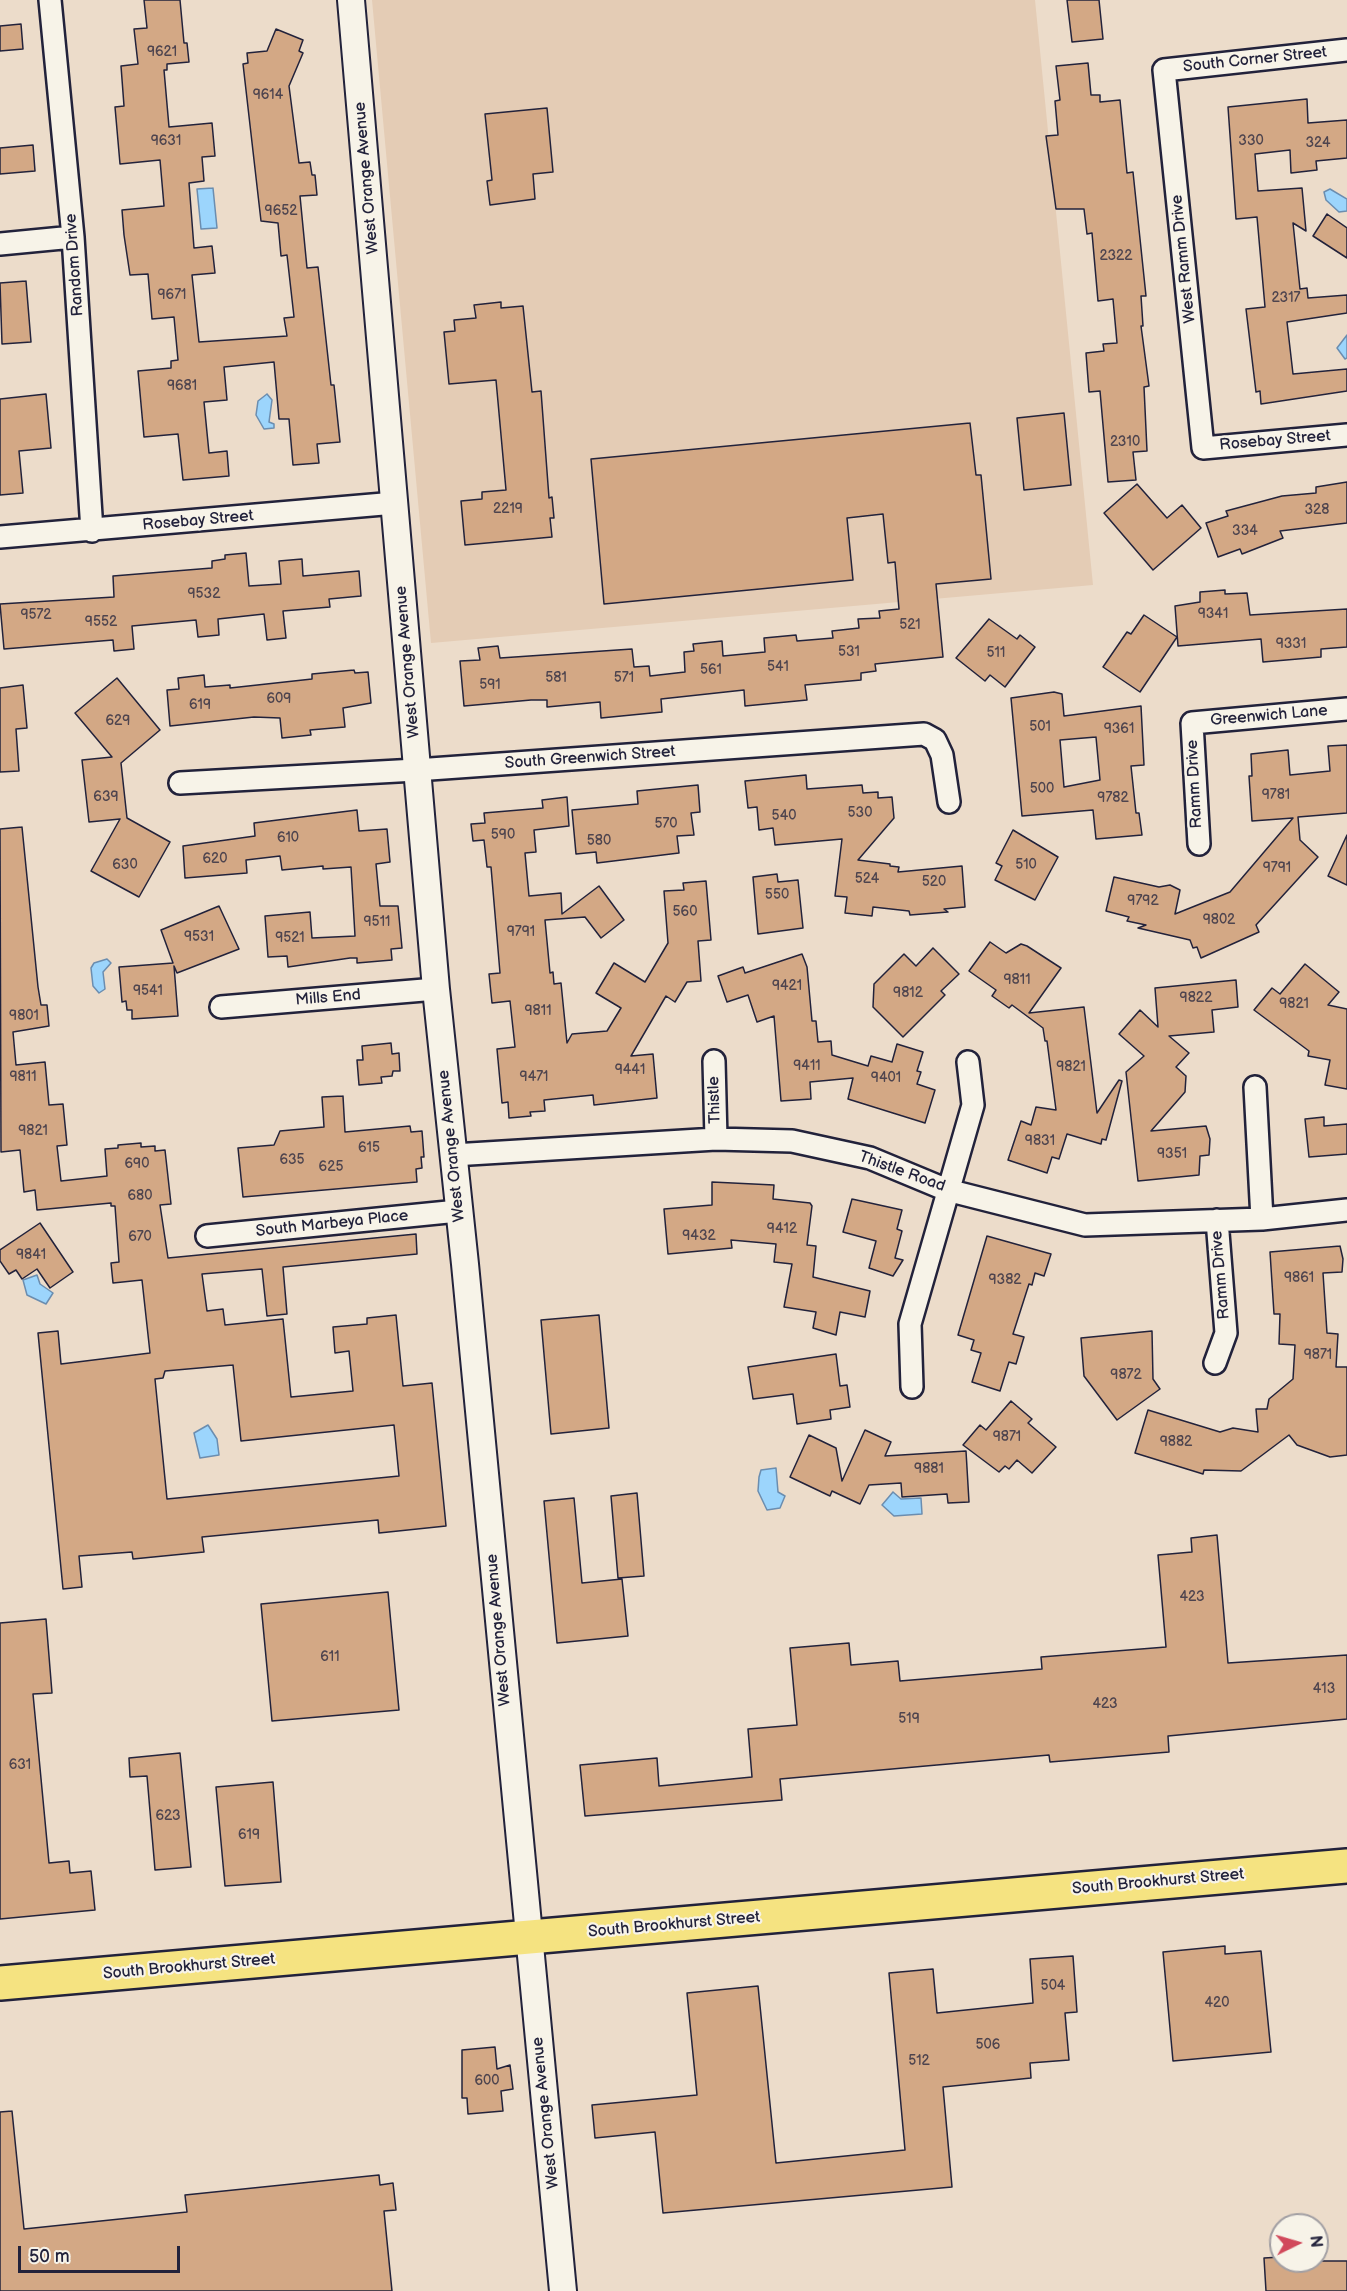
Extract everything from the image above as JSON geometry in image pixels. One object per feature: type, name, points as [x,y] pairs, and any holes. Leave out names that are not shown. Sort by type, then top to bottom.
[{"type":"main road","name":"South Brookhurst Street","points":[[0,1983],[1347,1866]]},
{"type":"street","name":"Random Drive","points":[[50,0],[73,237],[92,531]]},
{"type":"street","name":"West Orange Avenue","points":[[351,0],[436,989],[465,1264],[563,2291]]},
{"type":"street","name":"South Corner Street","points":[[1164,69],[1347,51]]},
{"type":"street","name":"West Ramm Drive","points":[[1164,69],[1203,448]]},
{"type":"street","points":[[0,243],[73,237]]},
{"type":"street","name":"Rosebay Street","points":[[1203,448],[1347,435]]},
{"type":"street","name":"Rosebay Street","points":[[0,537],[92,531],[395,503]]},
{"type":"street","name":"Greenwich Lane","points":[[1192,723],[1347,709]]},
{"type":"street","name":"Ramm Drive","points":[[1192,723],[1199,844]]},
{"type":"street","name":"South Greenwich Street","points":[[180,783],[416,770],[924,734],[935,740],[942,755],[949,802]]},
{"type":"street","name":"Mills End","points":[[221,1007],[436,989]]},
{"type":"street","name":"Thistle","points":[[714,1061],[716,1138]]},
{"type":"street","points":[[912,1387],[910,1324],[973,1105],[968,1062]]},
{"type":"street","points":[[1256,1087],[1262,1219]]},
{"type":"street","name":"Thistle Road","points":[[453,1155],[716,1138],[792,1141],[870,1158],[947,1190],[1085,1225],[1262,1219],[1347,1210]]},
{"type":"street","name":"South Marbeya Place","points":[[207,1236],[458,1212]]},
{"type":"street","name":"Ramm Drive","points":[[1215,1363],[1226,1333],[1217,1220]]},
{"type":"shaded area","points":[[372,0],[1035,0],[1093,585],[431,643]]},
{"type":"water","points":[[213,188],[217,228],[201,229],[197,189]]},
{"type":"water","points":[[1330,189],[1347,199],[1347,211],[1339,212],[1326,200],[1324,192]]},
{"type":"water","points":[[1347,335],[1347,358],[1345,359],[1337,348]]},
{"type":"water","points":[[267,394],[272,400],[269,422],[274,424],[274,428],[264,429],[256,415],[258,401]]},
{"type":"water","points":[[107,959],[111,963],[103,972],[105,989],[99,993],[93,986],[91,968],[94,963]]},
{"type":"water","points":[[37,1275],[40,1284],[53,1293],[46,1304],[27,1295],[23,1280]]},
{"type":"water","points":[[208,1425],[217,1439],[219,1455],[200,1458],[194,1433]]},
{"type":"water","points":[[776,1468],[778,1492],[785,1496],[780,1508],[767,1510],[758,1491],[759,1477],[761,1470]]},
{"type":"water","points":[[893,1492],[901,1499],[921,1498],[922,1514],[894,1516],[882,1505]]},
{"type":"building","points":[[144,0],[180,0],[184,43],[187,43],[189,62],[167,64],[167,70],[164,70],[169,127],[212,123],[215,156],[202,157],[204,181],[189,183],[194,248],[212,246],[215,273],[192,275],[199,342],[287,336],[284,318],[294,317],[287,255],[281,256],[278,223],[261,221],[243,64],[248,63],[247,53],[267,51],[276,29],[303,40],[299,51],[303,53],[289,86],[299,163],[310,162],[312,175],[315,175],[317,195],[300,196],[307,268],[318,267],[331,385],[334,385],[340,442],[317,444],[319,463],[293,465],[289,419],[279,419],[274,362],[224,367],[227,400],[204,402],[209,453],[227,451],[229,476],[183,480],[178,434],[144,437],[138,371],[171,368],[171,361],[178,360],[174,317],[152,319],[148,274],[130,275],[124,235],[122,210],[164,206],[160,160],[120,164],[115,107],[124,106],[121,66],[138,64],[134,29],[147,28]]},
{"type":"building","points":[[1067,0],[1099,0],[1103,39],[1072,42]]},
{"type":"building","points":[[21,24],[23,49],[0,51],[0,26]]},
{"type":"building","points":[[1088,63],[1091,95],[1100,95],[1100,102],[1120,100],[1127,173],[1133,172],[1146,296],[1141,296],[1143,326],[1141,326],[1149,386],[1144,387],[1147,451],[1133,452],[1136,480],[1108,482],[1100,391],[1089,392],[1086,353],[1104,351],[1103,344],[1117,343],[1113,299],[1098,301],[1092,233],[1087,234],[1084,209],[1056,209],[1046,136],[1058,135],[1055,101],[1060,100],[1056,66]]},
{"type":"building","points":[[1307,99],[1308,123],[1347,120],[1347,158],[1316,161],[1317,170],[1291,173],[1290,150],[1255,154],[1258,191],[1302,188],[1306,231],[1293,223],[1300,289],[1307,288],[1308,298],[1347,295],[1347,313],[1287,322],[1293,374],[1347,369],[1347,391],[1261,404],[1260,391],[1256,392],[1246,309],[1265,307],[1257,217],[1236,219],[1228,107]]},
{"type":"building","points":[[547,108],[553,172],[533,174],[535,199],[490,205],[487,181],[492,180],[485,114]]},
{"type":"building","points":[[33,145],[35,171],[0,174],[0,148]]},
{"type":"building","points":[[1327,214],[1347,228],[1347,258],[1313,236]]},
{"type":"building","points":[[26,281],[31,342],[2,344],[0,283]]},
{"type":"building","points":[[501,302],[501,308],[523,306],[532,392],[541,391],[549,498],[552,497],[554,518],[550,518],[552,537],[465,545],[461,501],[482,499],[482,492],[506,490],[496,380],[449,384],[444,332],[455,331],[454,320],[476,318],[474,305]]},
{"type":"building","points":[[46,394],[51,448],[19,451],[23,493],[0,495],[0,399]]},
{"type":"building","points":[[1064,413],[1071,485],[1024,490],[1017,418]]},
{"type":"building","points":[[970,423],[976,475],[981,475],[991,579],[936,584],[943,657],[875,664],[876,671],[861,673],[861,680],[805,685],[807,700],[745,706],[744,690],[661,699],[662,712],[601,718],[600,702],[547,707],[547,700],[531,700],[464,706],[460,661],[480,660],[478,648],[498,646],[500,658],[632,649],[634,667],[649,666],[650,676],[685,672],[684,652],[694,651],[693,644],[722,641],[723,656],[765,652],[764,638],[796,635],[797,641],[833,638],[832,631],[859,628],[858,619],[880,618],[879,611],[899,609],[895,562],[888,563],[883,514],[847,518],[853,580],[604,604],[591,459]]},
{"type":"building","points":[[1347,482],[1347,523],[1280,531],[1283,538],[1242,554],[1240,549],[1218,557],[1206,523],[1228,516],[1226,511],[1282,496],[1316,493],[1316,487]]},
{"type":"building","points":[[1137,484],[1167,518],[1182,505],[1201,528],[1153,570],[1104,513]]},
{"type":"building","points":[[246,553],[249,586],[281,584],[279,561],[302,559],[303,576],[359,571],[361,596],[329,599],[330,607],[283,611],[286,638],[267,640],[264,614],[218,619],[219,635],[198,637],[196,620],[132,626],[134,649],[114,651],[113,640],[4,649],[0,604],[114,597],[113,576],[212,568],[212,561],[225,559],[225,555]]},
{"type":"building","points":[[1225,590],[1225,594],[1247,593],[1250,615],[1347,609],[1347,647],[1321,649],[1321,657],[1263,662],[1261,639],[1178,646],[1175,606],[1200,602],[1200,592]]},
{"type":"building","points":[[1144,615],[1177,637],[1140,692],[1103,667],[1127,632],[1131,634]]},
{"type":"building","points":[[989,619],[1017,639],[1020,635],[1035,647],[1005,687],[990,675],[985,681],[956,658]]},
{"type":"building","points":[[354,670],[355,673],[368,672],[371,703],[343,708],[345,727],[310,730],[311,735],[282,738],[280,718],[254,717],[170,726],[167,690],[179,689],[178,678],[204,675],[205,687],[230,685],[230,688],[312,679],[312,674]]},
{"type":"building","points":[[117,678],[160,730],[121,763],[127,818],[170,842],[139,897],[91,871],[120,819],[89,822],[82,760],[112,757],[75,713]]},
{"type":"building","points":[[23,685],[27,728],[16,729],[19,771],[0,772],[0,688]]},
{"type":"building","points":[[1054,692],[1062,694],[1064,716],[1141,706],[1144,765],[1131,766],[1136,813],[1139,813],[1142,835],[1096,839],[1093,810],[1022,816],[1011,698]],"holes":[[[1096,737],[1100,780],[1064,787],[1060,740]]]},
{"type":"building","points":[[1347,745],[1347,813],[1298,817],[1300,840],[1318,857],[1256,925],[1259,932],[1201,958],[1197,947],[1193,948],[1190,940],[1138,928],[1146,925],[1127,921],[1129,917],[1106,911],[1114,877],[1159,887],[1170,885],[1180,890],[1175,914],[1230,892],[1293,818],[1252,821],[1249,776],[1252,776],[1251,754],[1288,750],[1290,775],[1330,771],[1328,746]]},
{"type":"building","points":[[806,775],[807,789],[862,785],[863,793],[878,792],[878,798],[892,797],[894,818],[858,860],[890,864],[890,866],[899,867],[898,872],[962,866],[965,907],[944,909],[948,912],[910,915],[909,911],[873,907],[872,916],[845,913],[847,897],[835,896],[842,839],[775,845],[773,828],[759,830],[757,807],[748,808],[745,781]]},
{"type":"building","points":[[698,785],[700,812],[691,813],[694,835],[677,836],[679,853],[597,863],[596,852],[576,854],[572,810],[638,804],[637,791]]},
{"type":"building","points":[[567,797],[569,826],[534,830],[536,852],[525,853],[529,896],[561,893],[562,914],[599,886],[624,920],[601,938],[585,917],[545,920],[550,973],[553,972],[554,984],[561,983],[567,1043],[572,1034],[607,1031],[621,1008],[596,993],[614,963],[645,982],[668,943],[664,891],[684,890],[683,883],[706,881],[711,940],[698,941],[701,981],[687,982],[675,1002],[666,996],[631,1056],[653,1054],[657,1098],[594,1105],[593,1095],[544,1100],[545,1111],[530,1112],[531,1116],[509,1118],[508,1102],[502,1103],[497,1049],[515,1047],[510,1001],[492,1003],[489,974],[500,973],[491,867],[487,867],[484,840],[473,841],[471,824],[485,823],[484,813],[543,808],[542,800]]},
{"type":"building","points":[[357,810],[359,831],[387,829],[390,862],[376,864],[380,906],[398,906],[402,948],[391,949],[392,960],[357,963],[357,958],[350,958],[288,967],[287,956],[268,957],[265,916],[310,912],[312,938],[355,936],[351,867],[323,869],[323,866],[282,870],[280,856],[246,860],[247,873],[185,878],[183,846],[255,836],[254,823]]},
{"type":"building","points":[[22,827],[38,987],[41,1005],[47,1005],[49,1026],[13,1032],[16,1065],[45,1062],[49,1105],[63,1104],[67,1145],[57,1146],[61,1181],[107,1176],[105,1149],[118,1148],[118,1145],[141,1143],[141,1147],[155,1146],[155,1151],[165,1150],[171,1204],[160,1205],[168,1258],[416,1234],[417,1254],[283,1267],[287,1314],[267,1316],[262,1269],[202,1274],[207,1311],[223,1309],[225,1325],[283,1319],[291,1397],[353,1391],[349,1351],[335,1353],[333,1327],[367,1324],[367,1318],[396,1315],[403,1386],[432,1383],[446,1526],[379,1533],[378,1520],[202,1537],[204,1552],[133,1559],[132,1552],[79,1556],[82,1587],[63,1589],[38,1333],[58,1331],[61,1364],[150,1353],[142,1280],[113,1283],[111,1263],[119,1262],[115,1206],[111,1206],[111,1203],[37,1210],[35,1190],[24,1192],[20,1150],[1,1152],[0,829]],"holes":[[[233,1365],[241,1441],[394,1425],[399,1476],[167,1499],[155,1379],[163,1378],[165,1371]]]},
{"type":"building","points":[[1013,830],[1058,857],[1035,900],[995,880],[1002,866],[996,863]]},
{"type":"building","points":[[1347,835],[1347,885],[1328,876]]},
{"type":"building","points":[[777,874],[778,882],[798,880],[803,928],[758,934],[753,877]]},
{"type":"building","points":[[219,906],[239,949],[177,973],[174,966],[178,1016],[132,1019],[132,1010],[127,1010],[126,1001],[122,1002],[119,967],[173,963],[161,930]]},
{"type":"building","points":[[990,942],[1006,953],[1021,944],[1027,946],[1061,968],[1029,1013],[1084,1007],[1097,1113],[1119,1080],[1122,1081],[1106,1140],[1102,1139],[1101,1144],[1067,1134],[1059,1159],[1052,1157],[1047,1173],[1008,1160],[1021,1121],[1031,1125],[1036,1107],[1056,1110],[1047,1041],[1045,1041],[1043,1028],[1012,1005],[1009,1008],[992,996],[996,990],[969,971]]},
{"type":"building","points":[[933,948],[959,974],[941,991],[945,995],[903,1037],[873,1007],[874,984],[904,954],[916,966]]},
{"type":"building","points":[[802,954],[807,967],[812,1021],[816,1021],[818,1042],[831,1041],[832,1055],[868,1066],[871,1056],[892,1062],[897,1044],[923,1052],[917,1071],[921,1072],[917,1084],[935,1090],[925,1123],[848,1099],[853,1078],[810,1082],[811,1099],[781,1101],[774,1016],[757,1022],[748,995],[727,1002],[718,976],[743,967],[745,973]]},
{"type":"building","points":[[1305,964],[1339,992],[1328,1005],[1347,1009],[1347,1089],[1325,1085],[1330,1060],[1308,1056],[1309,1051],[1254,1010],[1272,988],[1280,994]]},
{"type":"building","points":[[1236,980],[1238,1007],[1212,1010],[1214,1032],[1169,1036],[1189,1053],[1176,1067],[1186,1076],[1185,1092],[1151,1131],[1206,1126],[1210,1139],[1209,1155],[1200,1156],[1199,1175],[1138,1181],[1126,1072],[1144,1056],[1119,1034],[1140,1010],[1158,1027],[1155,988]]},
{"type":"building","points":[[391,1043],[392,1054],[399,1053],[400,1071],[393,1071],[392,1076],[381,1077],[382,1083],[359,1085],[357,1060],[363,1060],[362,1046]]},
{"type":"building","points":[[343,1096],[345,1132],[410,1126],[411,1132],[422,1131],[424,1157],[421,1157],[422,1168],[416,1169],[417,1182],[243,1197],[238,1148],[274,1145],[280,1131],[324,1127],[322,1097]]},
{"type":"building","points":[[1324,1117],[1324,1126],[1347,1124],[1347,1154],[1309,1157],[1305,1119]]},
{"type":"building","points":[[712,1182],[774,1185],[773,1199],[810,1203],[812,1206],[807,1245],[816,1246],[813,1277],[870,1291],[865,1317],[840,1312],[836,1335],[813,1328],[816,1312],[784,1307],[792,1264],[774,1262],[776,1244],[731,1240],[732,1248],[668,1254],[664,1209],[712,1205]]},
{"type":"building","points":[[852,1199],[902,1210],[897,1229],[902,1231],[895,1258],[903,1260],[893,1276],[869,1268],[876,1241],[843,1232]]},
{"type":"building","points":[[40,1223],[73,1272],[50,1288],[37,1269],[22,1279],[16,1270],[9,1274],[0,1261],[0,1250]]},
{"type":"building","points":[[987,1236],[1051,1254],[1044,1276],[1035,1273],[1032,1285],[1029,1284],[1013,1334],[1024,1337],[1016,1364],[1009,1362],[1000,1391],[972,1382],[981,1353],[971,1350],[974,1340],[958,1335]]},
{"type":"building","points":[[1340,1246],[1343,1259],[1342,1272],[1323,1273],[1327,1333],[1338,1334],[1336,1367],[1347,1367],[1347,1455],[1330,1457],[1297,1445],[1289,1435],[1241,1471],[1204,1470],[1203,1474],[1135,1453],[1148,1410],[1220,1432],[1233,1428],[1258,1432],[1256,1409],[1267,1409],[1269,1399],[1293,1379],[1295,1345],[1279,1344],[1280,1314],[1274,1314],[1270,1252]]},
{"type":"building","points":[[599,1315],[609,1428],[551,1434],[541,1320]]},
{"type":"building","points":[[1152,1331],[1153,1379],[1160,1389],[1117,1420],[1084,1376],[1081,1338]]},
{"type":"building","points":[[836,1354],[840,1386],[847,1385],[850,1407],[830,1410],[831,1419],[797,1424],[793,1394],[753,1399],[748,1367]]},
{"type":"building","points":[[1011,1401],[1032,1419],[1028,1423],[1056,1447],[1032,1473],[1017,1460],[1009,1469],[1005,1466],[999,1472],[963,1445],[980,1425],[986,1430]]},
{"type":"building","points":[[865,1430],[891,1442],[885,1456],[966,1451],[969,1502],[948,1503],[947,1494],[902,1497],[901,1483],[869,1485],[860,1504],[832,1491],[830,1496],[790,1477],[809,1435],[836,1448],[842,1481]]},
{"type":"building","points":[[637,1493],[644,1576],[618,1578],[611,1496]]},
{"type":"building","points":[[574,1498],[582,1583],[622,1579],[628,1636],[557,1643],[544,1501]]},
{"type":"building","points":[[1217,1535],[1228,1663],[1347,1655],[1347,1719],[1168,1736],[1169,1752],[1050,1762],[1049,1755],[780,1779],[782,1800],[585,1816],[580,1765],[657,1758],[659,1786],[752,1777],[748,1729],[797,1725],[790,1648],[849,1643],[851,1665],[898,1661],[900,1681],[1042,1669],[1041,1657],[1166,1647],[1158,1555],[1192,1552],[1191,1538]]},
{"type":"building","points":[[388,1592],[399,1710],[272,1721],[261,1604]]},
{"type":"building","points":[[46,1619],[52,1693],[33,1694],[49,1863],[69,1861],[70,1873],[91,1871],[95,1910],[0,1919],[0,1623]]},
{"type":"building","points":[[180,1753],[191,1867],[155,1870],[147,1776],[130,1777],[129,1758]]},
{"type":"building","points":[[273,1782],[281,1882],[225,1886],[216,1787]]},
{"type":"building","points":[[1225,1946],[1225,1954],[1261,1951],[1271,2052],[1173,2061],[1163,1952]]},
{"type":"building","points":[[1073,1956],[1077,2012],[1065,2013],[1069,2060],[1030,2063],[1031,2078],[943,2087],[952,2187],[663,2213],[655,2132],[595,2138],[592,2105],[697,2095],[687,1993],[758,1986],[776,2163],[905,2150],[889,1973],[933,1969],[937,2013],[1033,2003],[1030,1959]]},
{"type":"building","points":[[495,2047],[497,2069],[510,2065],[513,2089],[501,2091],[503,2111],[468,2114],[467,2098],[462,2098],[462,2050]]},
{"type":"building","points":[[12,2111],[24,2229],[187,2212],[185,2195],[379,2175],[380,2185],[393,2183],[396,2210],[384,2211],[392,2291],[0,2291],[0,2112]]},
{"type":"building","points":[[1264,2258],[1269,2258],[1269,2273],[1329,2273],[1329,2261],[1347,2261],[1347,2291],[1266,2291]]}]
